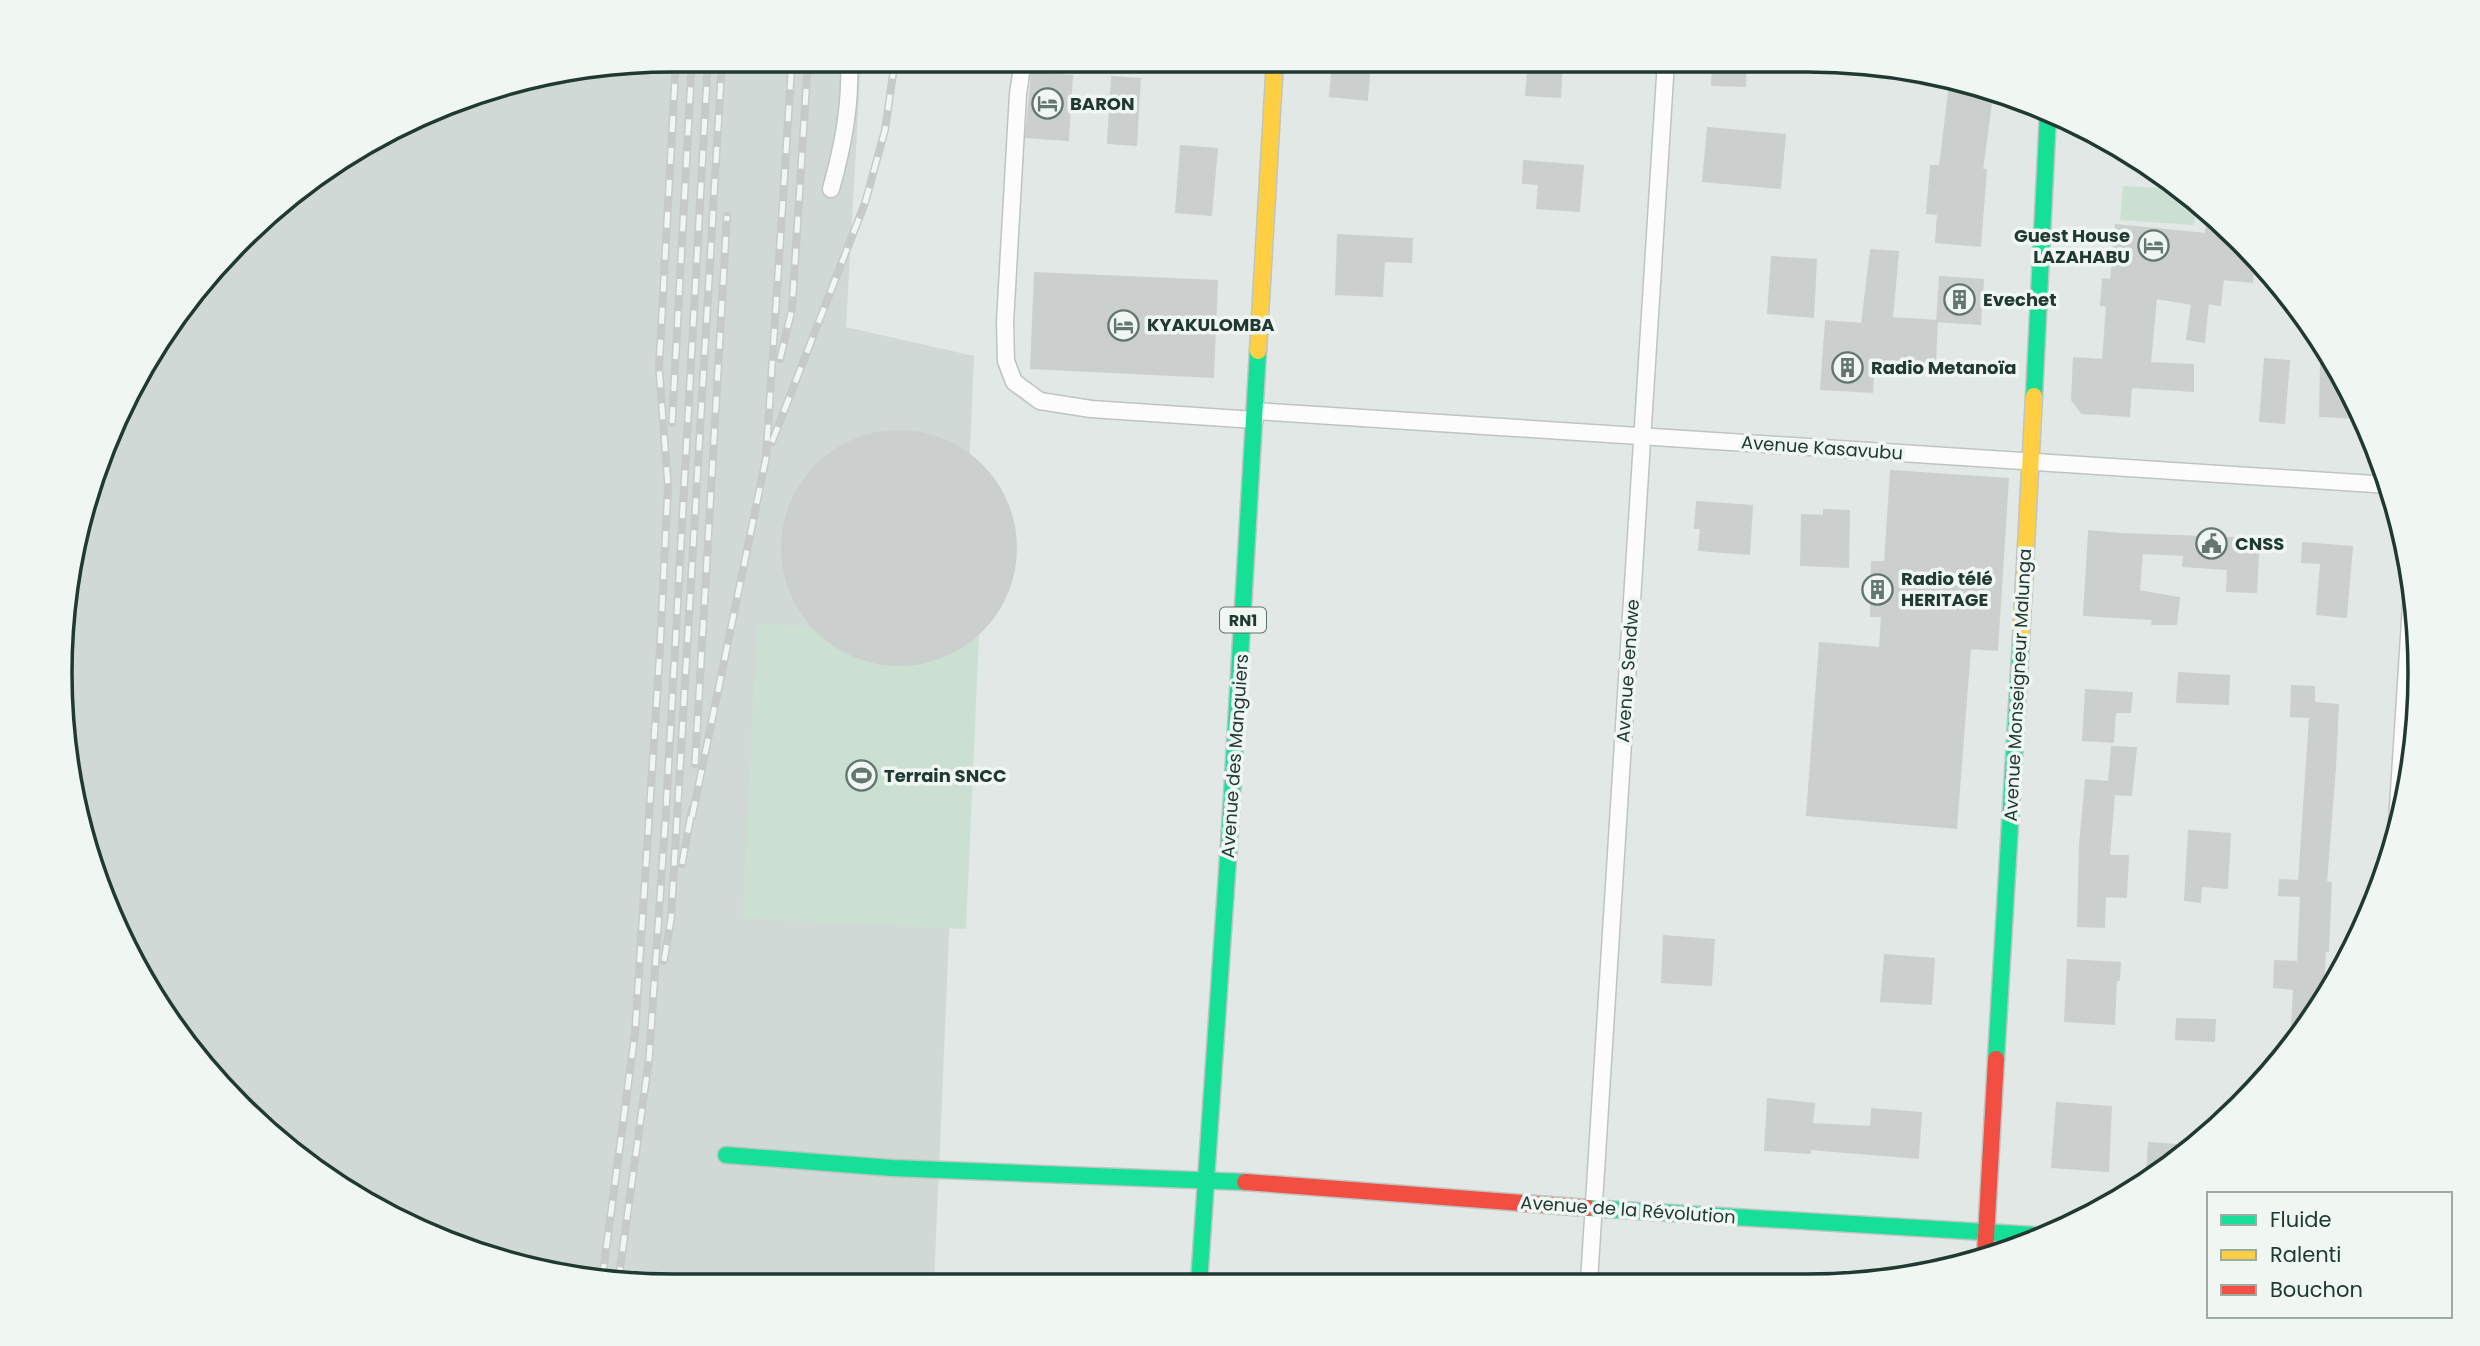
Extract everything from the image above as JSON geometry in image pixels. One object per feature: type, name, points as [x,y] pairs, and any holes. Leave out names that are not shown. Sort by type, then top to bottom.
[{"type":"main road","name":"Avenue des Manguiers","points":[[1200,1274],[1243,627],[1274,72]]},
{"type":"main road","name":"Avenue Monseigneur Malunga","points":[[1986,1247],[2031,462],[2048,123]]},
{"type":"main road","name":"Avenue de la Révolution","points":[[726,1155],[892,1168],[1207,1180],[1595,1209],[2022,1234]]},
{"type":"street","points":[[831,190],[847,125],[849,72]]},
{"type":"street","name":"Avenue Kasavubu","points":[[1021,72],[1005,322],[1006,361],[1014,382],[1040,401],[1091,409],[1643,436],[2377,484]]},
{"type":"street","name":"Avenue Sendwe","points":[[1590,1274],[1665,72]]},
{"type":"street","points":[[2401,767],[2408,658]]},
{"type":"shaded area","points":[[860,72],[846,327],[974,356],[934,1274],[634,1273],[556,1263],[517,1254],[443,1228],[372,1194],[307,1150],[248,1098],[196,1039],[173,1007],[152,974],[118,903],[92,829],[83,790],[73,712],[72,673],[73,634],[83,556],[92,517],[118,443],[152,372],[173,339],[196,307],[248,248],[307,196],[372,152],[443,118],[517,92],[556,83],[634,73]]},
{"type":"green space","points":[[2123,186],[2162,188],[2195,214],[2194,225],[2120,220]]},
{"type":"green space","name":"Terrain SNCC","points":[[757,624],[979,635],[966,929],[743,918]]},
{"type":"building","points":[[1332,72],[1369,72],[1367,100],[1330,96]]},
{"type":"building","points":[[1528,72],[1561,72],[1560,97],[1526,95]]},
{"type":"building","points":[[1713,72],[1746,72],[1745,86],[1712,85]]},
{"type":"building","points":[[1032,73],[1072,76],[1068,140],[1026,137]]},
{"type":"building","points":[[1112,77],[1140,79],[1136,145],[1108,143]]},
{"type":"building","points":[[1949,92],[1969,94],[1991,101],[1982,170],[1986,170],[1980,246],[1936,242],[1938,214],[1927,213],[1931,166],[1940,166]]},
{"type":"building","points":[[1708,128],[1785,135],[1780,188],[1703,181]]},
{"type":"building","points":[[1181,146],[1217,149],[1211,215],[1176,212]]},
{"type":"building","points":[[1524,161],[1583,166],[1579,211],[1537,208],[1539,184],[1523,183]]},
{"type":"building","points":[[2116,225],[2206,234],[2207,225],[2253,271],[2252,282],[2223,279],[2220,305],[2208,303],[2204,342],[2187,339],[2192,304],[2156,298],[2150,363],[2193,365],[2193,391],[2131,387],[2129,416],[2082,413],[2072,400],[2074,358],[2103,360],[2107,306],[2101,305],[2103,279],[2111,280]]},
{"type":"building","points":[[1338,235],[1412,239],[1411,262],[1384,261],[1382,296],[1336,294]]},
{"type":"building","points":[[1871,250],[1898,252],[1892,318],[1937,321],[1935,363],[1874,359],[1872,392],[1821,389],[1826,321],[1862,324]]},
{"type":"building","points":[[1772,257],[1816,260],[1813,317],[1768,313]]},
{"type":"building","name":"KYAKULOMBA","points":[[1035,273],[1217,281],[1213,377],[1031,368]]},
{"type":"building","name":"Evechet","points":[[1940,277],[1983,280],[1980,324],[1937,321]]},
{"type":"building","points":[[2265,359],[2289,361],[2284,423],[2260,421]]},
{"type":"building","points":[[2321,364],[2328,372],[2351,418],[2320,416]]},
{"type":"building","points":[[888,431],[910,431],[944,440],[982,465],[1007,503],[1014,525],[1014,571],[1007,593],[982,631],[954,651],[933,660],[910,665],[888,665],[865,660],[844,651],[825,639],[808,622],[787,582],[782,559],[782,537],[787,514],[796,493],[808,474],[825,457],[865,436]]},
{"type":"building","points":[[1891,471],[2008,479],[1997,650],[1970,648],[1956,828],[1807,815],[1820,643],[1880,648],[1882,616],[1871,616],[1872,562],[1885,562]]},
{"type":"building","points":[[1697,502],[1752,506],[1749,554],[1699,550],[1701,528],[1695,528]]},
{"type":"building","points":[[1824,510],[1849,511],[1848,567],[1801,565],[1802,515],[1824,516]]},
{"type":"building","points":[[2089,531],[2259,539],[2256,592],[2227,591],[2228,569],[2183,566],[2184,555],[2142,553],[2139,591],[2179,598],[2176,624],[2152,624],[2153,619],[2084,615]]},
{"type":"building","points":[[2303,543],[2352,547],[2346,617],[2317,614],[2321,563],[2302,562]]},
{"type":"building","points":[[2179,673],[2229,676],[2228,704],[2177,702]]},
{"type":"building","points":[[2292,686],[2314,687],[2314,703],[2338,705],[2326,882],[2331,883],[2328,951],[2325,950],[2323,982],[2292,1028],[2294,989],[2274,987],[2275,961],[2298,962],[2301,896],[2279,895],[2280,880],[2299,881],[2310,717],[2291,716]]},
{"type":"building","points":[[2086,690],[2132,693],[2130,712],[2115,712],[2113,742],[2083,740]]},
{"type":"building","points":[[2112,747],[2136,748],[2131,795],[2114,794],[2109,856],[2128,856],[2126,897],[2105,896],[2104,927],[2078,926],[2080,844],[2086,780],[2109,782]]},
{"type":"building","points":[[2189,831],[2230,834],[2227,888],[2201,886],[2200,902],[2185,900]]},
{"type":"building","points":[[1664,936],[1714,940],[1711,985],[1662,982]]},
{"type":"building","points":[[1885,955],[1934,959],[1931,1004],[1881,1001]]},
{"type":"building","points":[[2068,960],[2120,963],[2119,980],[2116,980],[2114,1024],[2065,1021]]},
{"type":"building","points":[[2177,1019],[2215,1020],[2214,1041],[2176,1039]]},
{"type":"building","points":[[1768,1099],[1814,1104],[1812,1124],[1871,1127],[1872,1109],[1921,1113],[1918,1158],[1810,1149],[1810,1153],[1765,1150]]},
{"type":"building","points":[[2057,1103],[2111,1107],[2108,1171],[2052,1167]]},
{"type":"building","points":[[2149,1143],[2179,1145],[2173,1150],[2147,1169]]},
{"type":"railway","points":[[603,1270],[635,1033],[660,648],[668,486],[659,368],[675,72]]},
{"type":"railway","points":[[672,423],[691,72]]},
{"type":"railway","points":[[620,1272],[649,1059],[666,810],[707,72]]},
{"type":"railway","points":[[664,961],[671,919],[721,72]]},
{"type":"railway","points":[[692,817],[766,458],[791,72]]},
{"type":"railway","points":[[780,359],[792,309],[807,72]]},
{"type":"railway","points":[[772,442],[865,203],[885,130],[893,72]]},
{"type":"railway","points":[[695,764],[727,216]]},
{"type":"railway","points":[[682,864],[692,809]]},
{"type":"traffic: fast","points":[[2034,396],[2048,123]]},
{"type":"traffic: fast","points":[[1200,1274],[1230,829],[1258,351]]},
{"type":"traffic: fast","points":[[1996,1059],[2021,640]]},
{"type":"traffic: fast","points":[[726,1155],[892,1168],[1245,1182]]},
{"type":"traffic: fast","points":[[1588,1208],[2020,1234]]},
{"type":"traffic: slow","points":[[1258,351],[1274,72]]},
{"type":"traffic: slow","points":[[2021,640],[2034,396]]},
{"type":"traffic: jam","points":[[1985,1247],[1996,1059]]},
{"type":"traffic: jam","points":[[1245,1182],[1588,1208]]},
{"type":"place","name":"BARON","points":[[1047,104]]},
{"type":"place","name":"Guest House LAZAHABU","points":[[2153,246]]},
{"type":"place","name":"Evechet","points":[[1960,300]]},
{"type":"place","name":"KYAKULOMBA","points":[[1124,325]]},
{"type":"place","name":"Radio Metanoïa","points":[[1848,368]]},
{"type":"place","name":"CNSS","points":[[2212,544]]},
{"type":"place","name":"Radio télé HERITAGE","points":[[1878,589]]},
{"type":"place","name":"Terrain SNCC","points":[[861,776]]}]
